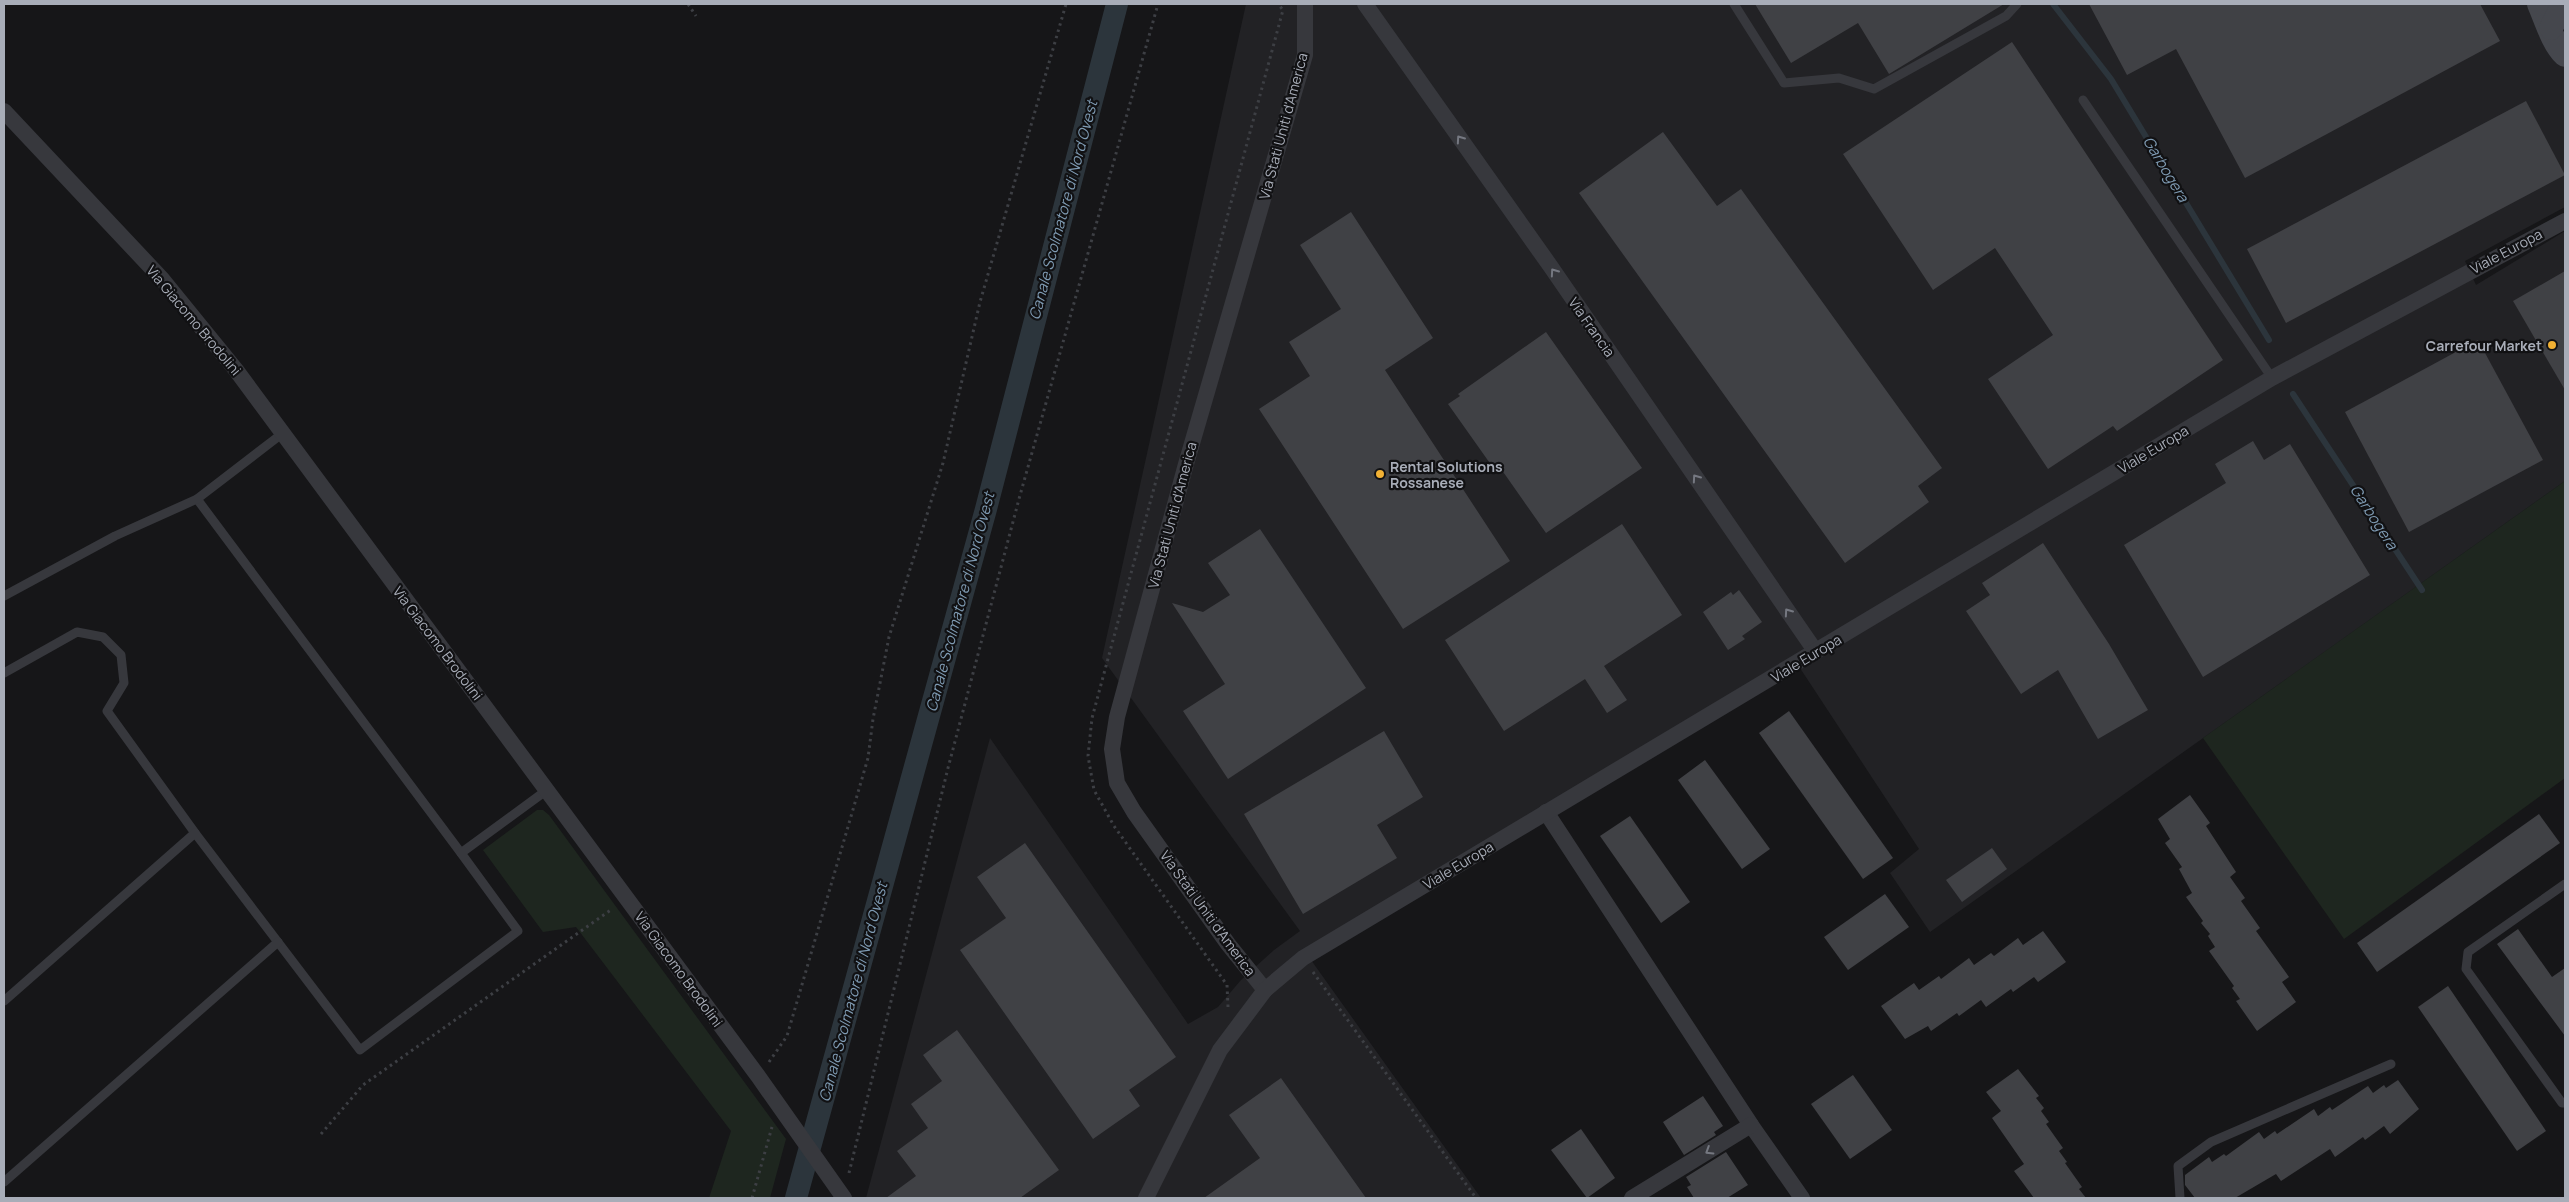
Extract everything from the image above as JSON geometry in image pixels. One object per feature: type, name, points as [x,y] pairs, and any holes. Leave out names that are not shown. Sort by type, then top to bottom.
[{"type":"street","name":"Via Stati Uniti d'America","points":[[1265,990],[1228,944],[1134,812],[1117,783],[1112,749],[1117,717],[1186,464],[1305,55],[1305,4]]},
{"type":"street","name":"Via Francia","points":[[1365,4],[1816,652]]},
{"type":"street","points":[[2539,4],[2551,28],[2553,39],[2565,55]]},
{"type":"street","points":[[2551,28],[2558,12],[2565,5]]},
{"type":"street","name":"Via Giacomo Brodolini","points":[[4,111],[162,279],[236,370],[758,1076],[844,1197]]},
{"type":"street","name":"Viale Europa","points":[[1146,1198],[1220,1050],[1265,990],[1303,958],[2272,378],[2565,221]]},
{"type":"street","points":[[1546,812],[1750,1125],[1802,1198]]},
{"type":"street","points":[[1632,1198],[1750,1125]]},
{"type":"lane","points":[[1734,4],[1784,83],[1839,78],[1874,89],[2006,16],[2017,4]]},
{"type":"lane","points":[[2083,100],[2272,378]]},
{"type":"lane","points":[[4,596],[114,536],[197,499],[283,433]]},
{"type":"lane","points":[[4,673],[77,632],[103,637],[121,655],[124,684],[107,711],[194,833],[360,1050],[518,931],[197,499]]},
{"type":"lane","points":[[461,853],[547,790]]},
{"type":"lane","points":[[4,1001],[194,833]]},
{"type":"lane","points":[[2565,884],[2468,952],[2466,969],[2562,1103],[2565,1104]]},
{"type":"lane","points":[[4,1182],[278,942]]},
{"type":"lane","points":[[2180,1198],[2178,1166],[2204,1146],[2391,1064]]},
{"type":"path","points":[[688,4],[696,16]]},
{"type":"path","points":[[758,1076],[787,1036],[805,979],[868,758],[873,719],[889,637],[943,463],[980,302],[1066,4]]},
{"type":"path","points":[[844,1197],[950,759],[1020,499],[1158,4]]},
{"type":"path","points":[[1224,1013],[1228,1006],[1227,984],[1114,826],[1094,790],[1088,756],[1092,718],[1283,10],[1278,4]]},
{"type":"path","points":[[321,1134],[364,1085],[556,948],[591,926],[626,897]]},
{"type":"path","points":[[1303,958],[1476,1198]]},
{"type":"path","points":[[752,1198],[782,1110]]},
{"type":"shaded area","points":[[1246,4],[2530,4],[2552,57],[2565,67],[2565,207],[2465,261],[2476,285],[2565,231],[2565,481],[1930,932],[1890,873],[1919,849],[1798,665],[1311,960],[1481,1198],[866,1198],[990,738],[1188,1024],[1218,1007],[1241,980],[1274,950],[1300,931],[1102,658]]},
{"type":"shaded area","points":[[2565,481],[2565,778],[2344,939],[2203,738]]},
{"type":"shaded area","points":[[537,810],[543,810],[549,815],[786,1139],[770,1198],[709,1198],[731,1131],[576,927],[543,932],[483,850]]},
{"type":"building","points":[[1755,4],[2004,4],[1889,74],[1858,23],[1791,63]]},
{"type":"building","points":[[2089,4],[2480,4],[2500,41],[2245,178],[2176,49],[2127,75]]},
{"type":"building","points":[[2012,42],[2223,360],[2117,431],[2113,426],[2048,469],[1988,379],[2053,335],[1995,248],[1933,290],[1843,154]]},
{"type":"building","points":[[2526,101],[2565,175],[2286,323],[2247,249]]},
{"type":"building","points":[[1663,132],[1717,206],[1741,189],[1942,468],[1918,486],[1929,502],[1845,563],[1579,193]]},
{"type":"building","points":[[1351,212],[1433,338],[1385,370],[1510,561],[1403,629],[1259,409],[1310,376],[1289,342],[1341,309],[1300,245]]},
{"type":"building","name":"Carrefour Market","points":[[2565,271],[2565,390],[2513,301]]},
{"type":"building","points":[[1546,332],[1642,468],[1546,533],[1499,466],[1494,469],[1448,404],[1460,396],[1458,394]]},
{"type":"building","points":[[2478,340],[2543,460],[2409,532],[2345,412]]},
{"type":"building","points":[[2253,441],[2264,460],[2290,444],[2370,575],[2203,677],[2124,545],[2226,483],[2215,464]]},
{"type":"building","points":[[1622,524],[1682,615],[1604,666],[1627,700],[1607,713],[1585,679],[1504,731],[1445,640]]},
{"type":"building","points":[[1260,529],[1366,688],[1228,779],[1183,711],[1225,684],[1172,603],[1203,612],[1230,595],[1208,563]]},
{"type":"building","points":[[2043,543],[2109,644],[2148,710],[2098,739],[2058,670],[2021,694],[1966,611],[1990,595],[1982,583]]},
{"type":"building","points":[[1739,590],[1762,622],[1742,636],[1745,639],[1728,650],[1703,612],[1731,592],[1733,595]]},
{"type":"building","points":[[1789,711],[1893,858],[1863,879],[1759,733]]},
{"type":"building","points":[[1384,731],[1423,797],[1377,825],[1397,858],[1303,914],[1244,814]]},
{"type":"building","points":[[1705,760],[1770,849],[1742,869],[1678,780]]},
{"type":"building","points":[[2190,795],[2210,823],[2206,826],[2236,872],[2230,877],[2245,898],[2241,901],[2260,928],[2256,931],[2289,977],[2282,982],[2296,1002],[2257,1031],[2236,1001],[2240,999],[2232,988],[2234,986],[2209,951],[2215,947],[2208,936],[2210,934],[2201,923],[2203,921],[2186,897],[2192,893],[2179,869],[2182,867],[2165,843],[2170,839],[2158,819]]},
{"type":"building","points":[[2539,814],[2560,843],[2377,972],[2357,943]]},
{"type":"building","points":[[1630,816],[1690,902],[1661,923],[1600,836]]},
{"type":"building","points":[[1025,843],[1176,1057],[1129,1090],[1140,1106],[1093,1139],[960,950],[1006,918],[977,877]]},
{"type":"building","points":[[1992,848],[2007,869],[1962,902],[1946,880]]},
{"type":"building","points":[[1885,894],[1909,927],[1848,970],[1824,937]]},
{"type":"building","points":[[2518,929],[2552,977],[2565,968],[2565,1036],[2497,944]]},
{"type":"building","points":[[2043,931],[2066,962],[2038,982],[2034,977],[2013,992],[2011,989],[1986,1007],[1981,1000],[1959,1016],[1957,1013],[1931,1031],[1928,1026],[1905,1039],[1881,1006],[1914,983],[1919,990],[1939,976],[1941,979],[1969,958],[1974,965],[1991,953],[1994,956],[2018,938],[2023,945]]},
{"type":"building","points":[[2448,986],[2546,1131],[2517,1151],[2418,1007]]},
{"type":"building","points":[[957,1030],[1059,1170],[1020,1198],[886,1198],[916,1176],[897,1151],[928,1128],[911,1104],[942,1081],[923,1055]]},
{"type":"building","points":[[2018,1069],[2039,1096],[2036,1098],[2044,1108],[2041,1111],[2049,1122],[2046,1124],[2063,1148],[2059,1151],[2082,1187],[2079,1189],[2086,1198],[2034,1198],[2014,1171],[2024,1164],[1992,1118],[2001,1111],[1986,1092]]},
{"type":"building","points":[[1853,1075],[1892,1130],[1850,1159],[1811,1104]]},
{"type":"building","points":[[1281,1078],[1366,1198],[1204,1198],[1260,1158],[1229,1115]]},
{"type":"building","points":[[2398,1080],[2419,1109],[2390,1134],[2384,1126],[2365,1140],[2363,1137],[2335,1157],[2330,1149],[2281,1181],[2276,1174],[2235,1198],[2195,1198],[2185,1185],[2185,1175],[2209,1157],[2212,1162],[2224,1154],[2226,1156],[2259,1132],[2264,1139],[2275,1131],[2277,1134],[2314,1109],[2318,1116],[2330,1107],[2332,1110],[2368,1086],[2373,1093],[2384,1085],[2386,1088]]},
{"type":"building","points":[[1703,1096],[1723,1126],[1714,1132],[1716,1135],[1684,1155],[1663,1122]]},
{"type":"building","points":[[1581,1129],[1615,1178],[1587,1198],[1551,1150]]},
{"type":"building","points":[[1726,1152],[1748,1185],[1727,1198],[1694,1198],[1687,1187],[1691,1185],[1686,1177]]},
{"type":"waterway","name":"Canale Scolmatore di Nord Ovest","points":[[796,1198],[986,509],[1117,4]]},
{"type":"waterway","name":"Garbogera","points":[[2053,4],[2111,79],[2269,340]]},
{"type":"waterway","name":"Garbogera","points":[[2293,394],[2422,590]]},
{"type":"place","name":"Carrefour Market","points":[[2552,345]]},
{"type":"place","name":"Rental Solutions Rossanese","points":[[1380,474]]}]
